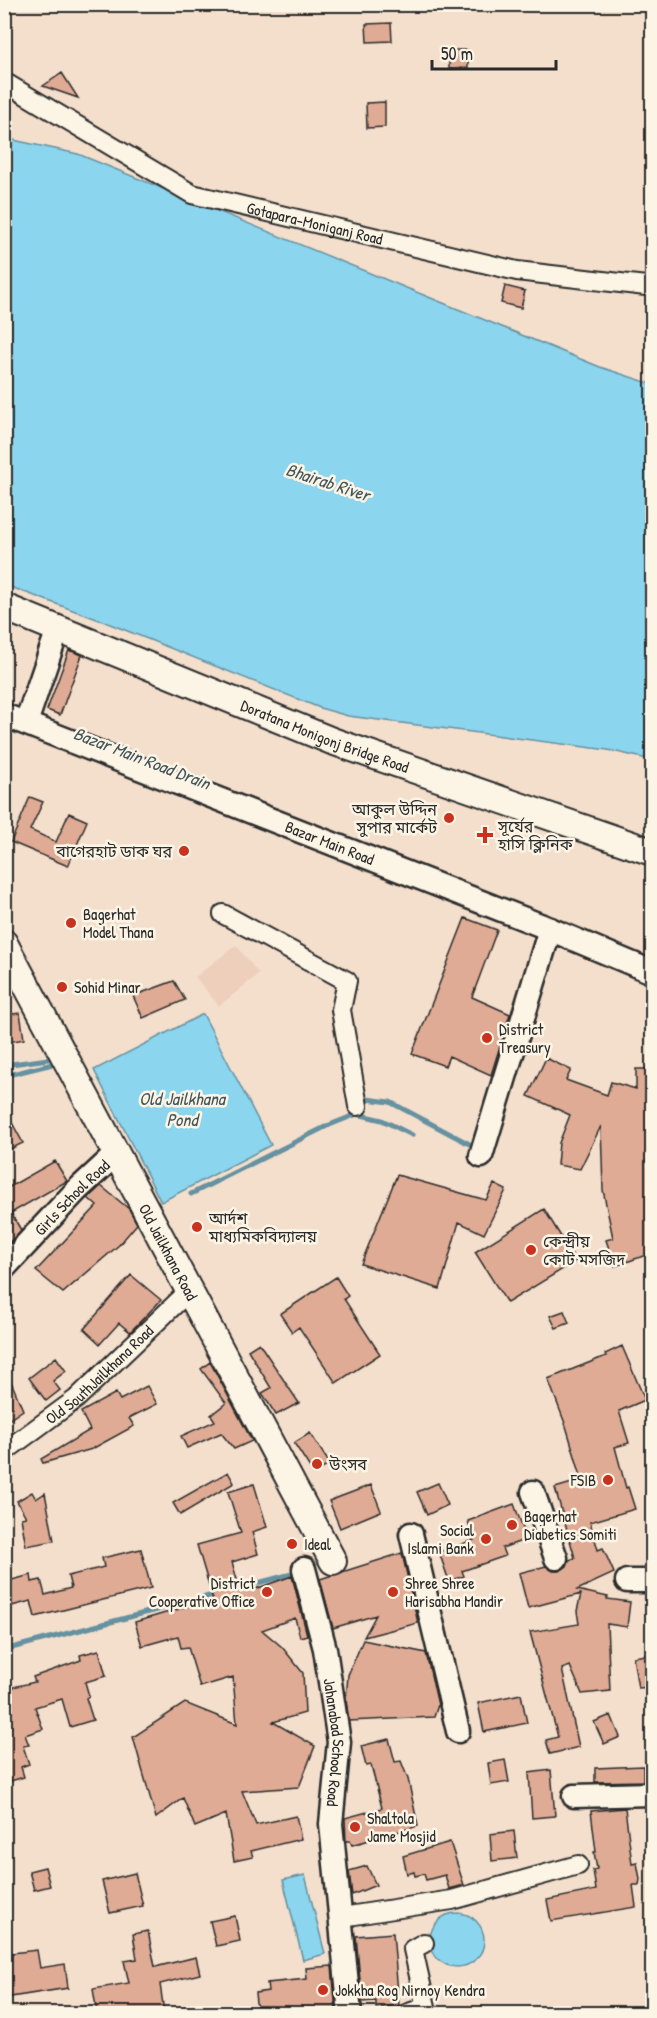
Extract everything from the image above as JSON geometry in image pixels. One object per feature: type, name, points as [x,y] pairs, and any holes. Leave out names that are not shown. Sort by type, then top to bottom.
[{"type":"main road","name":"Doratana Monigonj Bridge Road","points":[[4,607],[332,741],[652,852]]},
{"type":"main road","name":"Old Jailkhana Road","points":[[4,943],[333,1561]]},
{"type":"street","name":"Gotapara-Moniganj Road","points":[[4,82],[192,194],[517,272],[646,286],[652,284]]},
{"type":"street","points":[[26,723],[58,629]]},
{"type":"street","name":"Bazar Main Road","points":[[4,715],[550,929],[652,972]]},
{"type":"street","points":[[223,914],[347,981],[341,1010],[358,1106]]},
{"type":"street","points":[[481,1156],[550,929]]},
{"type":"street","name":"Girls School Road","points":[[4,1268],[76,1191],[116,1154]]},
{"type":"street","name":"Old SouthJailkhana Road","points":[[4,1452],[76,1399],[189,1292]]},
{"type":"street","points":[[533,1492],[556,1558]]},
{"type":"street","points":[[411,1534],[458,1731]]},
{"type":"street","name":"Jahanabad School Road","points":[[304,1569],[325,1649],[339,1742],[331,1824],[350,2013]]},
{"type":"street","points":[[627,1581],[652,1581]]},
{"type":"street","points":[[574,1796],[652,1794]]},
{"type":"street","points":[[342,1917],[452,1900],[578,1865]]},
{"type":"street","points":[[406,2013],[426,2007],[413,1949],[424,1943]]},
{"type":"shaded area","points":[[236,945],[259,974],[219,1006],[195,977]]},
{"type":"water","name":"Bhairab River","points":[[4,138],[78,154],[600,367],[652,384],[652,760],[608,750],[348,716],[320,708],[105,622],[5,585]]},
{"type":"water","name":"Old Jailkhana Pond","points":[[203,1014],[271,1145],[161,1202],[94,1070]]},
{"type":"water","points":[[305,1875],[325,1954],[303,1960],[283,1880]]},
{"type":"water","points":[[457,1913],[467,1915],[476,1921],[482,1930],[484,1940],[482,1950],[476,1959],[467,1965],[457,1967],[447,1965],[438,1959],[432,1950],[430,1940],[432,1930],[438,1921],[447,1915]]},
{"type":"building","points":[[391,23],[392,41],[367,42],[366,24]]},
{"type":"building","points":[[449,50],[468,50],[468,68],[449,69]]},
{"type":"building","points":[[62,73],[78,98],[43,86]]},
{"type":"building","points":[[385,102],[385,127],[367,128],[366,103]]},
{"type":"building","points":[[505,286],[525,291],[521,308],[501,303]]},
{"type":"building","points":[[69,650],[82,655],[60,715],[47,710]]},
{"type":"building","points":[[30,797],[43,802],[30,830],[56,842],[69,813],[87,821],[68,866],[11,842]]},
{"type":"building","points":[[465,918],[497,930],[472,997],[510,1014],[491,1075],[449,1056],[445,1066],[412,1054]]},
{"type":"building","points":[[174,981],[185,1000],[143,1018],[133,996]]},
{"type":"building","points":[[20,1013],[24,1039],[4,1043],[4,1015]]},
{"type":"building","points":[[546,1058],[571,1070],[566,1080],[607,1095],[611,1082],[636,1089],[636,1069],[652,1069],[652,1253],[615,1266],[606,1240],[613,1238],[603,1190],[601,1126],[580,1169],[557,1165],[559,1143],[570,1115],[528,1096]]},
{"type":"building","points":[[4,1108],[23,1143],[4,1152]]},
{"type":"building","points":[[55,1161],[67,1181],[11,1213],[21,1230],[4,1248],[4,1190]]},
{"type":"building","points":[[397,1175],[486,1200],[494,1184],[506,1190],[484,1234],[459,1222],[440,1289],[361,1264]]},
{"type":"building","points":[[101,1186],[129,1209],[137,1224],[119,1245],[63,1293],[36,1271],[97,1206],[88,1198]]},
{"type":"building","points":[[544,1209],[576,1261],[507,1303],[475,1252]]},
{"type":"building","points":[[131,1275],[161,1300],[130,1332],[119,1323],[100,1344],[84,1329]]},
{"type":"building","points":[[336,1277],[348,1296],[344,1299],[380,1354],[336,1383],[299,1327],[292,1332],[280,1314]]},
{"type":"building","points":[[564,1311],[569,1323],[556,1328],[550,1316]]},
{"type":"building","points":[[259,1343],[299,1403],[276,1415],[262,1393],[271,1388],[248,1350]]},
{"type":"building","points":[[622,1346],[645,1400],[619,1411],[629,1443],[615,1447],[626,1488],[628,1487],[635,1509],[590,1522],[598,1550],[603,1548],[614,1573],[577,1590],[608,1597],[607,1599],[630,1602],[627,1627],[607,1624],[610,1691],[582,1694],[570,1666],[562,1669],[579,1747],[550,1754],[546,1740],[558,1737],[530,1632],[579,1624],[577,1611],[581,1594],[528,1608],[519,1573],[546,1566],[553,1571],[560,1571],[567,1566],[569,1560],[575,1558],[555,1488],[582,1480],[566,1426],[548,1379],[606,1356],[605,1354]]},
{"type":"building","points":[[56,1357],[66,1371],[53,1381],[60,1390],[46,1401],[29,1378]]},
{"type":"building","points":[[210,1362],[252,1441],[234,1449],[221,1433],[187,1448],[181,1436],[215,1421],[211,1415],[226,1403],[201,1369]]},
{"type":"building","points":[[4,1365],[23,1410],[4,1423]]},
{"type":"building","points":[[147,1386],[157,1404],[129,1418],[134,1426],[92,1449],[43,1463],[41,1459],[90,1430],[81,1412],[116,1393],[120,1400]]},
{"type":"building","points":[[310,1433],[330,1464],[314,1474],[294,1443]]},
{"type":"building","points":[[228,1472],[234,1483],[180,1515],[173,1503]]},
{"type":"building","points":[[438,1483],[448,1505],[427,1515],[417,1492]]},
{"type":"building","points":[[254,1484],[267,1527],[252,1532],[258,1554],[232,1562],[240,1590],[254,1585],[255,1589],[292,1576],[307,1635],[300,1637],[295,1618],[262,1630],[282,1647],[303,1673],[305,1713],[273,1722],[315,1746],[299,1787],[242,1791],[256,1825],[296,1816],[301,1839],[251,1851],[253,1857],[234,1861],[226,1814],[195,1827],[183,1798],[156,1818],[133,1737],[185,1703],[237,1724],[233,1677],[200,1687],[188,1647],[181,1648],[178,1636],[142,1646],[135,1622],[213,1599],[197,1545],[241,1533],[228,1492]]},
{"type":"building","points":[[371,1485],[381,1511],[340,1528],[329,1501]]},
{"type":"building","points":[[32,1492],[36,1499],[45,1493],[54,1541],[26,1546],[21,1518],[26,1517],[17,1501]]},
{"type":"building","points":[[514,1504],[527,1539],[502,1548],[505,1556],[462,1571],[464,1576],[449,1581],[439,1552],[474,1540],[468,1521]]},
{"type":"building","points":[[141,1549],[151,1588],[35,1617],[31,1601],[4,1608],[4,1582],[31,1575],[32,1582],[41,1580],[45,1595],[71,1588],[68,1576],[104,1567],[102,1558]]},
{"type":"building","points":[[402,1553],[418,1623],[364,1637],[376,1615],[333,1628],[320,1579]]},
{"type":"building","points":[[363,1640],[426,1653],[438,1705],[434,1717],[349,1721],[346,1700],[348,1675]]},
{"type":"building","points":[[99,1650],[106,1676],[85,1682],[89,1696],[86,1698],[93,1720],[70,1727],[62,1699],[35,1707],[43,1729],[25,1735],[29,1745],[23,1746],[29,1764],[21,1767],[24,1777],[4,1783],[4,1689],[35,1682],[33,1677],[81,1660],[80,1655]]},
{"type":"building","points":[[652,1654],[652,1687],[638,1688],[633,1657]]},
{"type":"building","points":[[521,1694],[527,1723],[484,1732],[478,1703]]},
{"type":"building","points":[[611,1715],[620,1737],[604,1744],[594,1722]]},
{"type":"building","points":[[389,1739],[395,1762],[401,1761],[408,1779],[418,1826],[352,1845],[350,1841],[346,1841],[345,1818],[382,1808],[371,1765],[366,1766],[361,1746]]},
{"type":"building","points":[[505,1760],[509,1782],[491,1785],[488,1763]]},
{"type":"building","points":[[643,1766],[643,1781],[595,1782],[595,1768]]},
{"type":"building","points":[[551,1770],[555,1816],[532,1818],[529,1773]]},
{"type":"building","points":[[625,1808],[632,1864],[637,1863],[640,1879],[639,1885],[633,1885],[636,1907],[551,1921],[547,1900],[596,1890],[593,1870],[597,1869],[594,1852],[596,1852],[591,1811]]},
{"type":"building","points":[[514,1831],[517,1858],[492,1861],[490,1834]]},
{"type":"building","points":[[450,1842],[464,1885],[449,1889],[445,1875],[426,1880],[424,1874],[415,1876],[414,1872],[407,1874],[403,1856]]},
{"type":"building","points":[[367,1866],[376,1885],[352,1895],[349,1871]]},
{"type":"building","points":[[45,1867],[50,1886],[34,1890],[29,1871]]},
{"type":"building","points":[[135,1873],[143,1906],[110,1913],[102,1881]]},
{"type":"building","points":[[235,1916],[240,1941],[216,1946],[210,1921]]},
{"type":"building","points":[[148,1931],[155,1967],[196,1957],[200,1974],[160,1984],[164,2012],[138,2013],[138,2010],[97,2013],[93,1989],[129,1983],[124,1961],[137,1959],[133,1934]]},
{"type":"building","points":[[393,1933],[399,2005],[376,2008],[376,2001],[362,2002],[356,1936]]},
{"type":"building","points":[[37,1950],[40,1968],[65,1964],[68,1988],[4,1998],[4,1954]]},
{"type":"building","points":[[332,1966],[336,2012],[257,2013],[255,1993],[268,1991],[267,1983],[307,1979],[306,1968]]},
{"type":"waterway","points":[[4,1065],[56,1058]]},
{"type":"waterway","points":[[4,1076],[61,1062]]},
{"type":"waterway","points":[[359,1098],[390,1102],[477,1148]]},
{"type":"waterway","points":[[191,1194],[327,1126],[357,1114],[382,1120],[412,1135]]},
{"type":"waterway","points":[[235,1589],[299,1572]]},
{"type":"waterway","points":[[4,1650],[217,1594]]},
{"type":"place","name":"আকুল উদ্দিন সুপার মার্কেট","points":[[449,818]]},
{"type":"place","name":"সূর্যের হাসি ক্লিনিক","points":[[485,835]]},
{"type":"place","name":"বাগেরহাট ডাক ঘর","points":[[184,851]]},
{"type":"place","name":"Bagerhat Model Thana","points":[[71,923]]},
{"type":"place","name":"Sohid Minar","points":[[62,987]]},
{"type":"place","name":"District Treasury","points":[[487,1038]]},
{"type":"place","name":"আর্দশ মাধ্যমিকবিদ্যালয়","points":[[197,1227]]},
{"type":"place","name":"কেন্দ্রীয় কোট মসজিদ","points":[[531,1250]]},
{"type":"place","name":"উংসব","points":[[317,1464]]},
{"type":"place","name":"FSIB","points":[[608,1480]]},
{"type":"place","name":"Bagerhat Diabetics Somiti","points":[[512,1525]]},
{"type":"place","name":"Social Islami Bank","points":[[486,1539]]},
{"type":"place","name":"Ideal","points":[[292,1544]]},
{"type":"place","name":"District Cooperative Office","points":[[267,1592]]},
{"type":"place","name":"Shree Shree Harisabha Mandir","points":[[393,1592]]},
{"type":"place","name":"Shaltola Jame Mosjid","points":[[355,1827]]},
{"type":"place","name":"Jokkha Rog Nirnoy Kendra","points":[[323,1990]]},
{"type":"water label","name":"Bazar Main Road Drain","points":[[142,758]]}]
